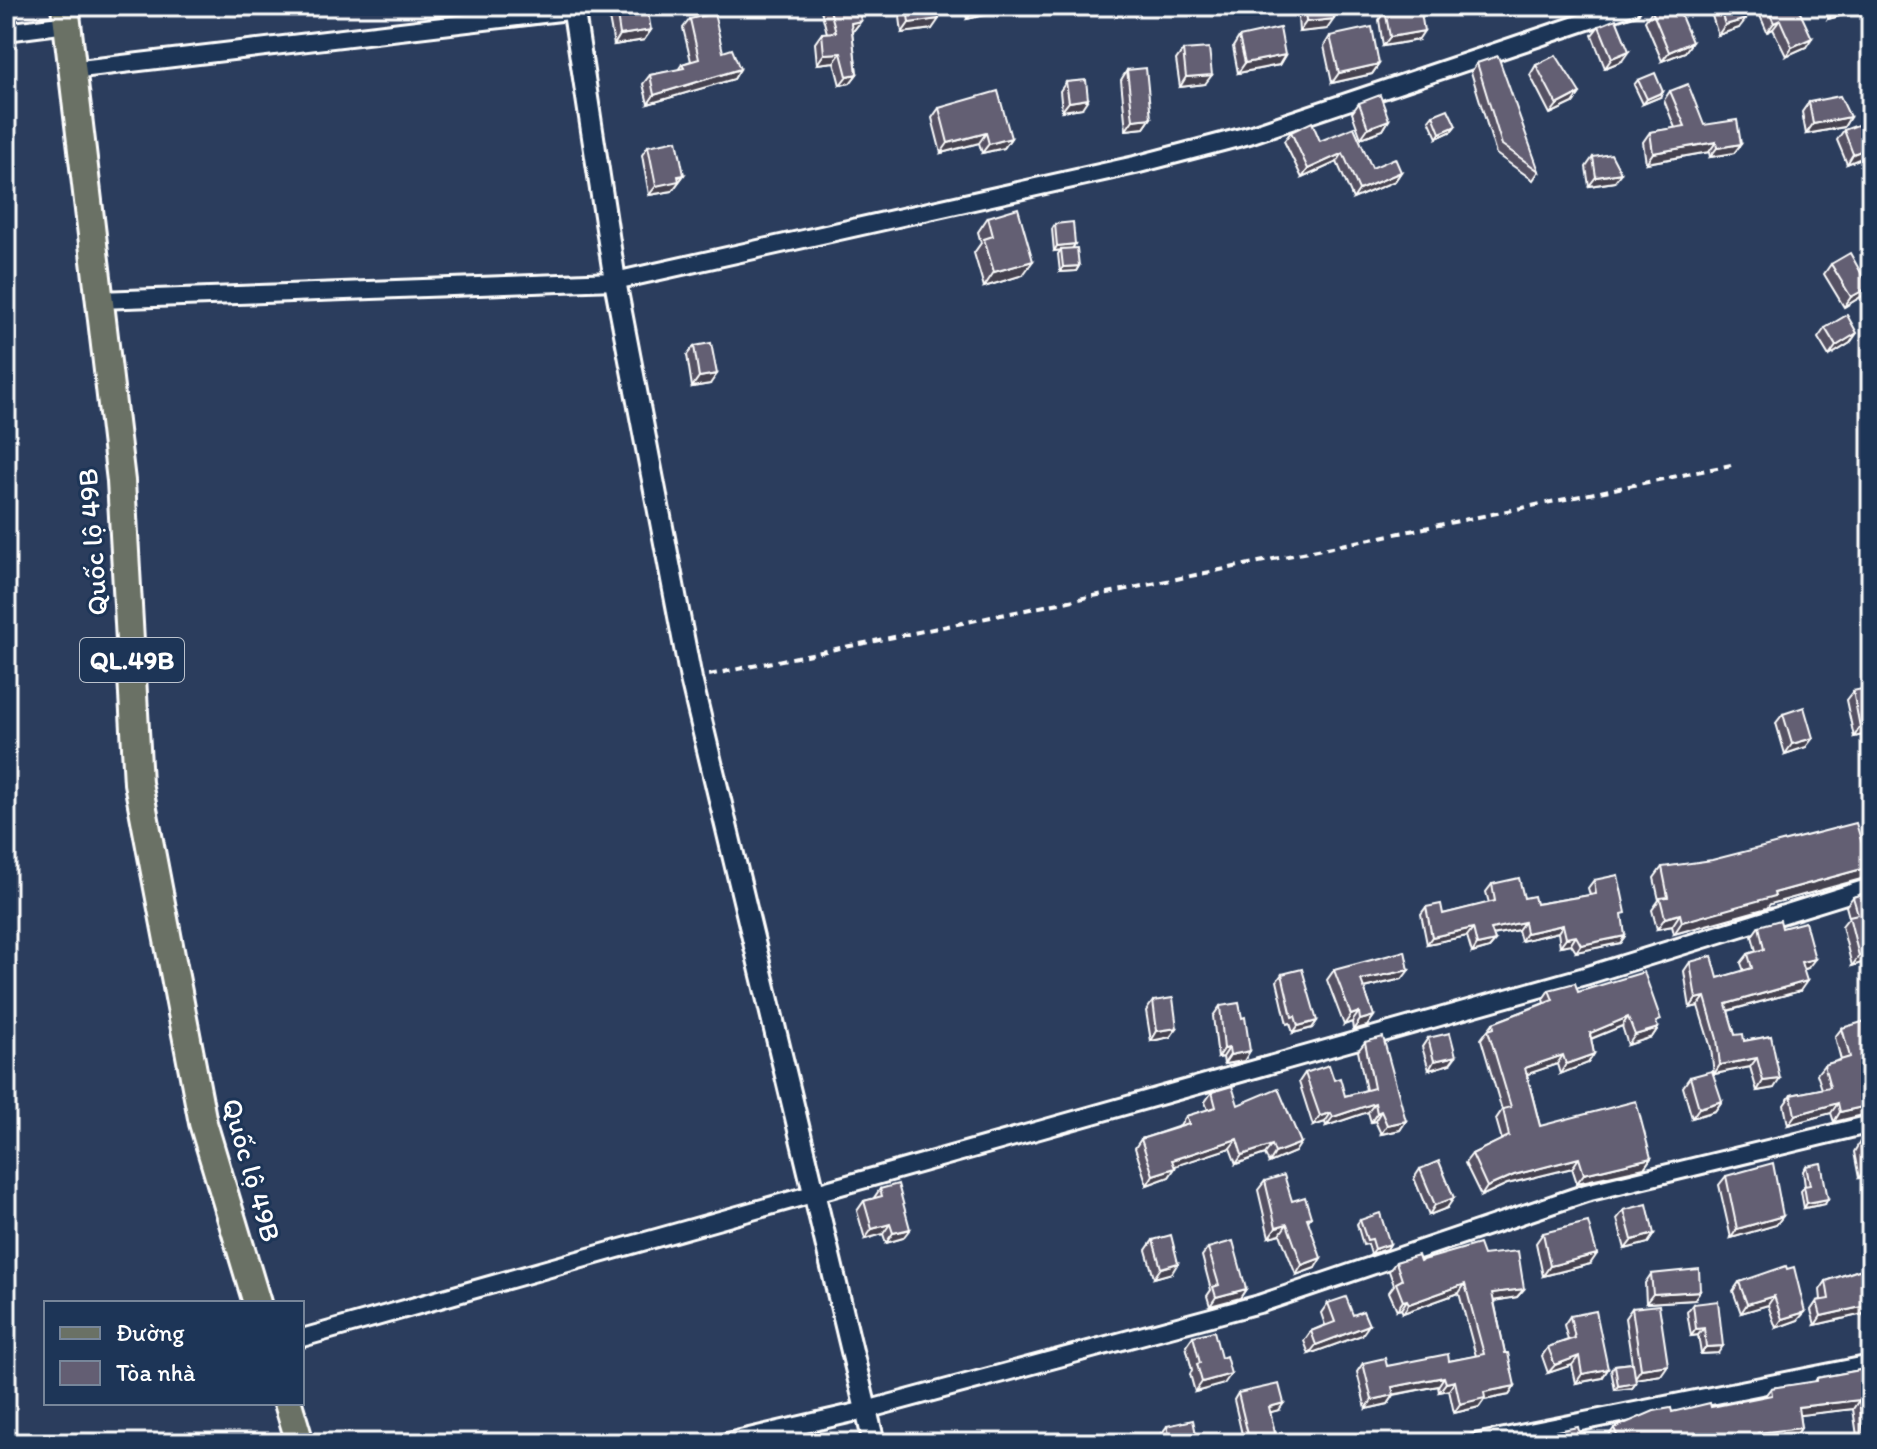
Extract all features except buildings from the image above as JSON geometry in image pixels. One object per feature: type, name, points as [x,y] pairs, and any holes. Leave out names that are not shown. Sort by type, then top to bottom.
[{"type":"main road","name":"Quốc lộ 49B","points":[[66,15],[121,481],[138,783],[203,1123],[256,1301]]},
{"type":"main road","points":[[289,1405],[300,1443]]},
{"type":"street","points":[[72,70],[611,6]]},
{"type":"street","points":[[99,300],[615,281],[1135,165],[1249,135],[1632,6]]},
{"type":"street","points":[[574,9],[615,281],[691,679],[874,1443]]},
{"type":"street","points":[[6,32],[66,15]]},
{"type":"street","points":[[304,1337],[1585,976],[1871,887]]},
{"type":"street","points":[[723,1443],[866,1410],[1259,1304],[1586,1193],[1871,1124]]},
{"type":"street","points":[[1475,1443],[1871,1364]]},
{"type":"path","points":[[691,679],[1731,465]]}]
